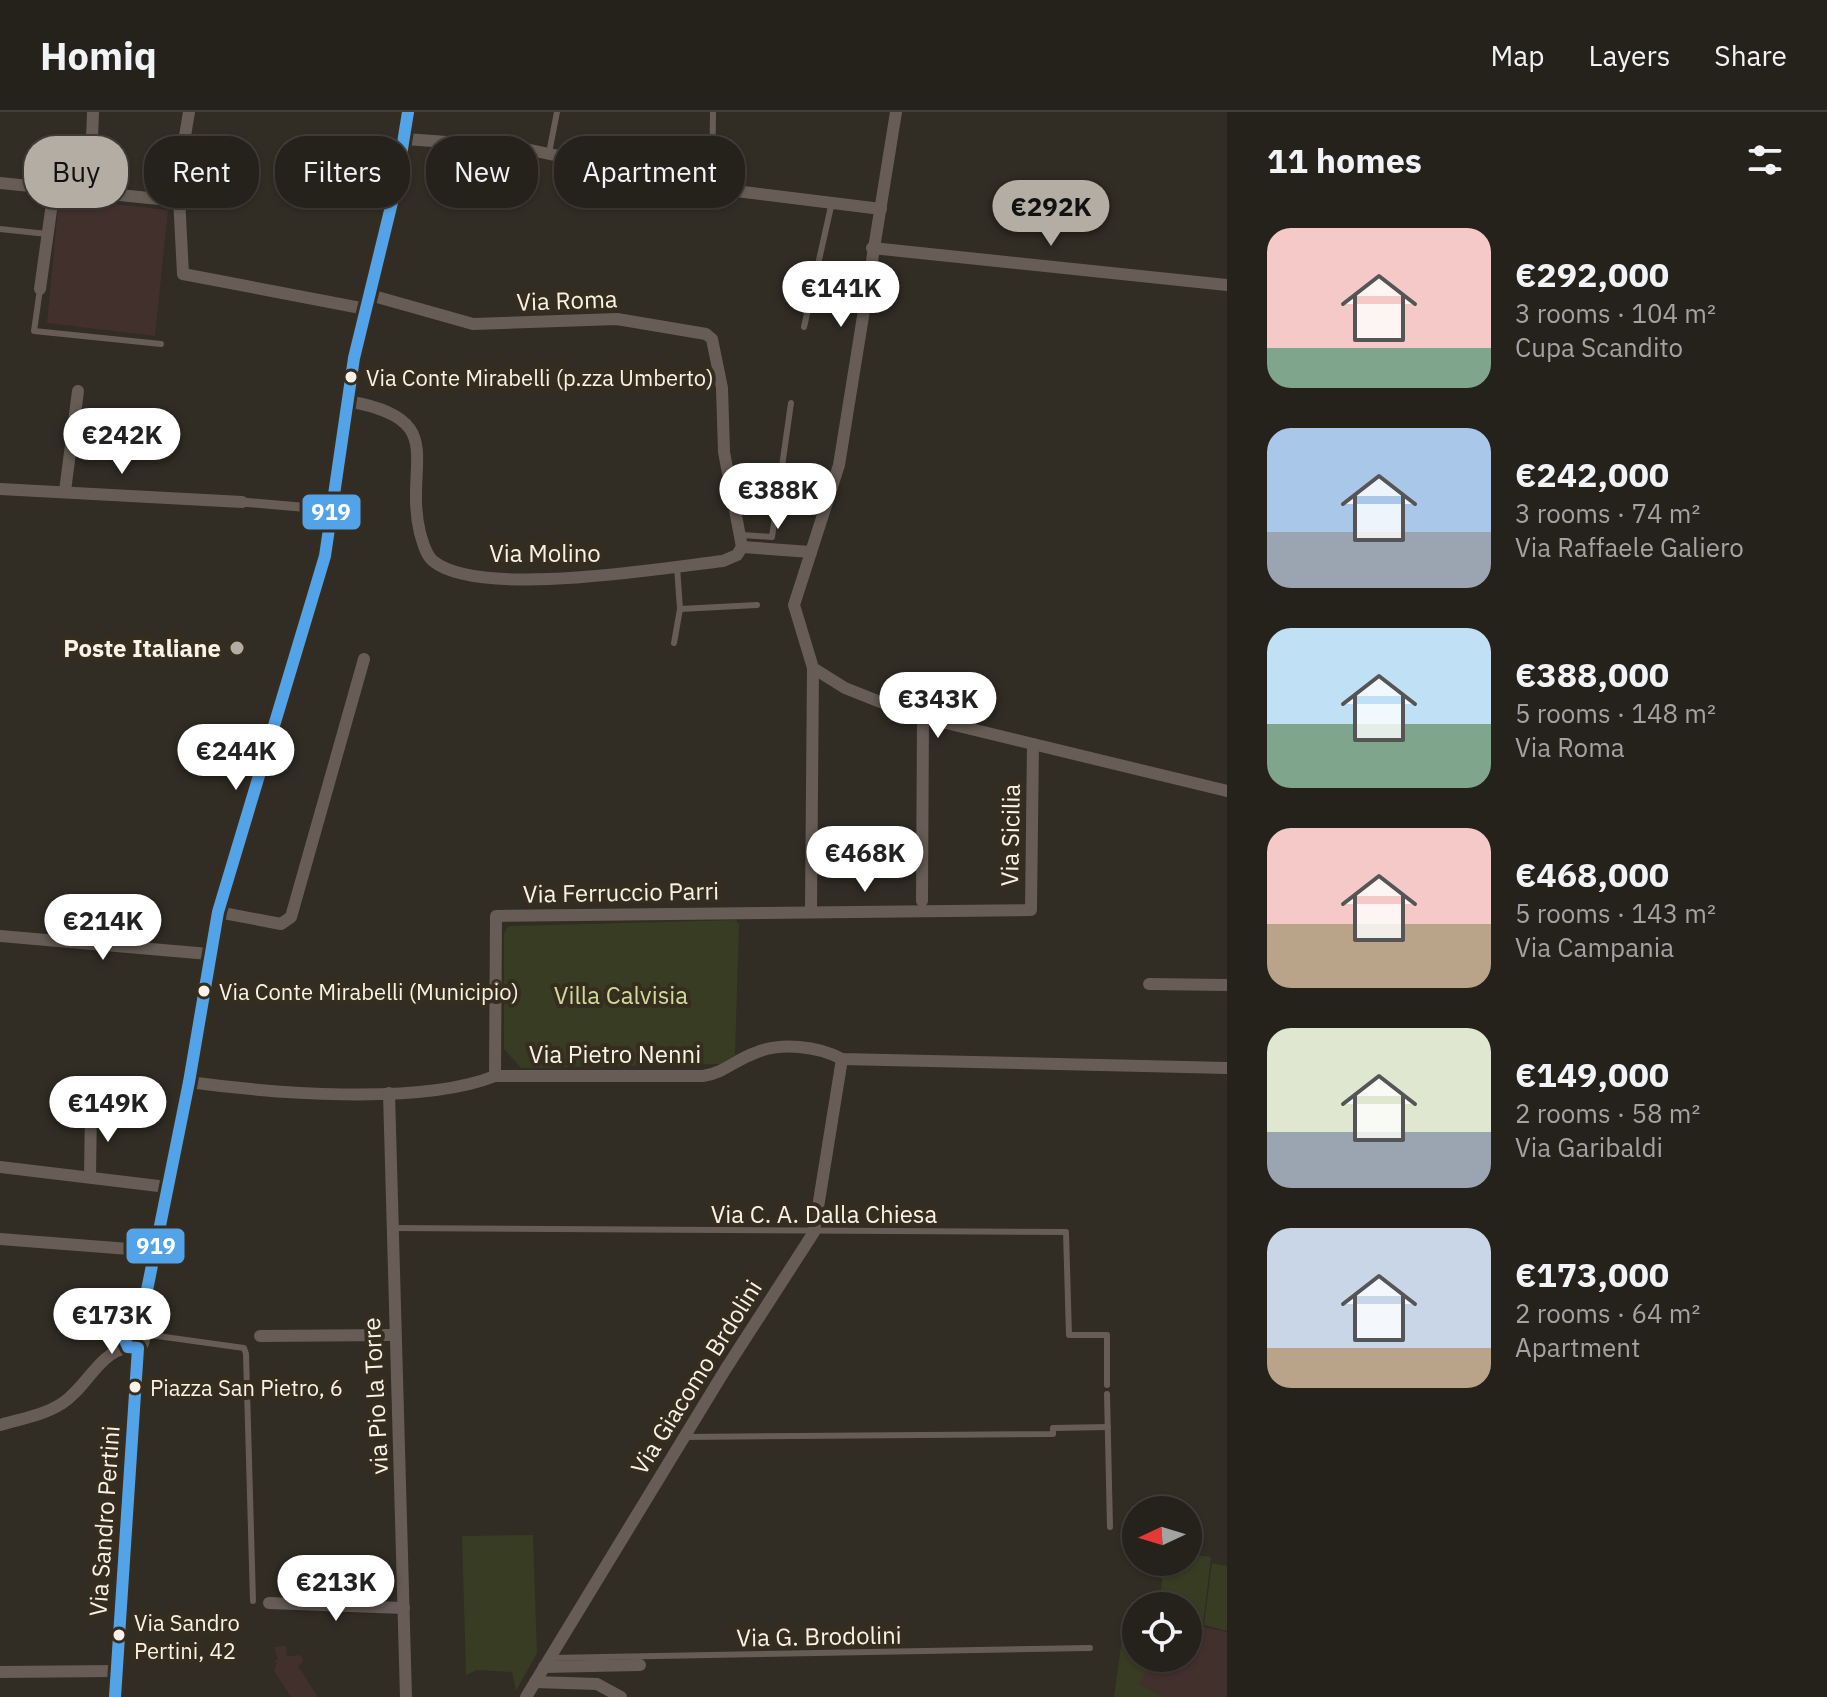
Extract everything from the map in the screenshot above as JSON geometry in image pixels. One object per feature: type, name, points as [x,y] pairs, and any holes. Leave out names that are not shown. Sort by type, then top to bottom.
[{"type":"street","points":[[92,136],[93,112]]},
{"type":"street","points":[[185,136],[189,112]]},
{"type":"street","points":[[405,136],[408,112]]},
{"type":"street","points":[[896,112],[839,465],[794,605],[813,668],[811,911],[920,907],[923,717]]},
{"type":"street","points":[[410,139],[554,154]]},
{"type":"street","points":[[0,183],[24,186]]},
{"type":"street","points":[[745,192],[881,209]]},
{"type":"street","points":[[40,289],[51,208]]},
{"type":"street","points":[[179,208],[183,274],[366,309]]},
{"type":"street","points":[[133,1348],[124,1338],[142,1312],[189,1082],[218,912],[325,556],[323,510],[390,208]]},
{"type":"street","points":[[872,248],[1227,285]]},
{"type":"street","name":"Via Roma","points":[[370,295],[473,324],[617,319],[706,334],[712,339],[722,388],[724,452],[742,541]]},
{"type":"street","points":[[65,491],[78,391]]},
{"type":"street","name":"Via Molino","points":[[347,401],[395,413],[416,439],[420,458],[416,505],[419,529],[427,554],[447,569],[528,579],[677,567],[723,561],[737,555],[742,541]]},
{"type":"street","points":[[0,489],[242,502],[323,510]]},
{"type":"street","points":[[742,541],[811,552]]},
{"type":"street","points":[[218,912],[281,924],[291,917],[364,659]]},
{"type":"street","points":[[813,668],[845,688],[923,717],[1227,791]]},
{"type":"street","name":"Via Sicilia","points":[[920,907],[1031,910],[1033,744]]},
{"type":"street","name":"Via Ferruccio Parri","points":[[495,1076],[496,916],[811,911]]},
{"type":"street","points":[[0,936],[209,954]]},
{"type":"street","points":[[1149,984],[1227,985]]},
{"type":"street","name":"Via Pietro Nenni","points":[[189,1082],[306,1092],[389,1093],[469,1087],[495,1076],[703,1076],[716,1074],[767,1049],[817,1048],[842,1059],[1227,1068]]},
{"type":"street","name":"Via Giacomo Brdolini","points":[[526,1697],[684,1437],[814,1232],[842,1059]]},
{"type":"street","name":"via Pio la Torre","points":[[389,1093],[393,1335],[406,1697]]},
{"type":"street","points":[[90,1177],[91,1109]]},
{"type":"street","points":[[0,1167],[167,1187]]},
{"type":"street","points":[[0,1239],[154,1248]]},
{"type":"street","points":[[0,1425],[58,1406],[74,1395],[105,1359],[118,1349],[133,1348],[145,1340],[136,1329],[126,1332]]},
{"type":"street","points":[[260,1336],[393,1335]]},
{"type":"street","name":"Via Sandro Pertini","points":[[115,1697],[133,1348]]},
{"type":"street","points":[[269,1603],[404,1608]]},
{"type":"street","points":[[546,1662],[640,1665]]},
{"type":"street","points":[[0,1672],[116,1671]]},
{"type":"street","points":[[535,1682],[597,1684],[621,1697]]},
{"type":"lane","points":[[549,153],[557,112]]},
{"type":"lane","points":[[713,112],[713,136]]},
{"type":"lane","points":[[804,327],[832,202]]},
{"type":"lane","points":[[0,229],[47,234]]},
{"type":"lane","points":[[40,289],[34,331],[161,344]]},
{"type":"lane","points":[[742,541],[772,537],[791,403]]},
{"type":"lane","points":[[674,643],[680,609],[677,567]]},
{"type":"lane","points":[[680,609],[757,605]]},
{"type":"lane","name":"Via C. A. Dalla Chiesa","points":[[391,1228],[1066,1232],[1069,1335],[1107,1335],[1107,1385]]},
{"type":"lane","points":[[143,1334],[244,1348],[253,1601]]},
{"type":"lane","points":[[1107,1394],[1110,1527]]},
{"type":"lane","points":[[684,1437],[1053,1434],[1053,1428],[1108,1427]]},
{"type":"lane","name":"Via G. Brodolini","points":[[546,1662],[1090,1648]]},
{"type":"shaded area","points":[[128,206],[168,210],[155,336],[47,323],[58,208],[128,208]]},
{"type":"shaded area","points":[[1202,1627],[1227,1632],[1227,1697],[1114,1697],[1122,1650],[1122,1672],[1202,1672]]},
{"type":"shaded area","points":[[286,1646],[287,1656],[301,1655],[303,1662],[298,1666],[318,1697],[291,1697],[274,1671],[277,1663],[274,1660],[278,1660],[274,1647]]},
{"type":"green space","name":"Villa Calvisia","points":[[736,920],[739,925],[735,1055],[725,1064],[521,1068],[504,1049],[504,934],[508,926]]},
{"type":"green space","points":[[533,1535],[537,1653],[516,1691],[512,1672],[477,1670],[466,1675],[462,1536]]},
{"type":"green space","points":[[1202,1556],[1211,1557],[1203,1625],[1202,1592],[1161,1592],[1162,1576],[1202,1576]]},
{"type":"green space","points":[[1212,1563],[1227,1566],[1227,1631],[1204,1625]]},
{"type":"green space","points":[[1122,1640],[1122,1672],[1146,1672],[1138,1684],[1163,1697],[1114,1697]]},
{"type":"tunnel","points":[[312,508],[325,510]]},
{"type":"transit line","name":"919","points":[[115,1697],[138,1348],[128,1347],[124,1338],[145,1300],[189,1082],[218,912],[325,556],[354,358],[396,186],[408,112]]},
{"type":"place","name":"Via Conte Mirabelli (p.zza Umberto)","points":[[351,377]]},
{"type":"place","name":"Poste Italiane","points":[[237,648]]},
{"type":"place","name":"Via Conte Mirabelli (Municipio)","points":[[204,991]]},
{"type":"place","name":"Piazza San Pietro, 6","points":[[135,1387]]},
{"type":"place","name":"Via Sandro Pertini, 42","points":[[119,1635]]}]
